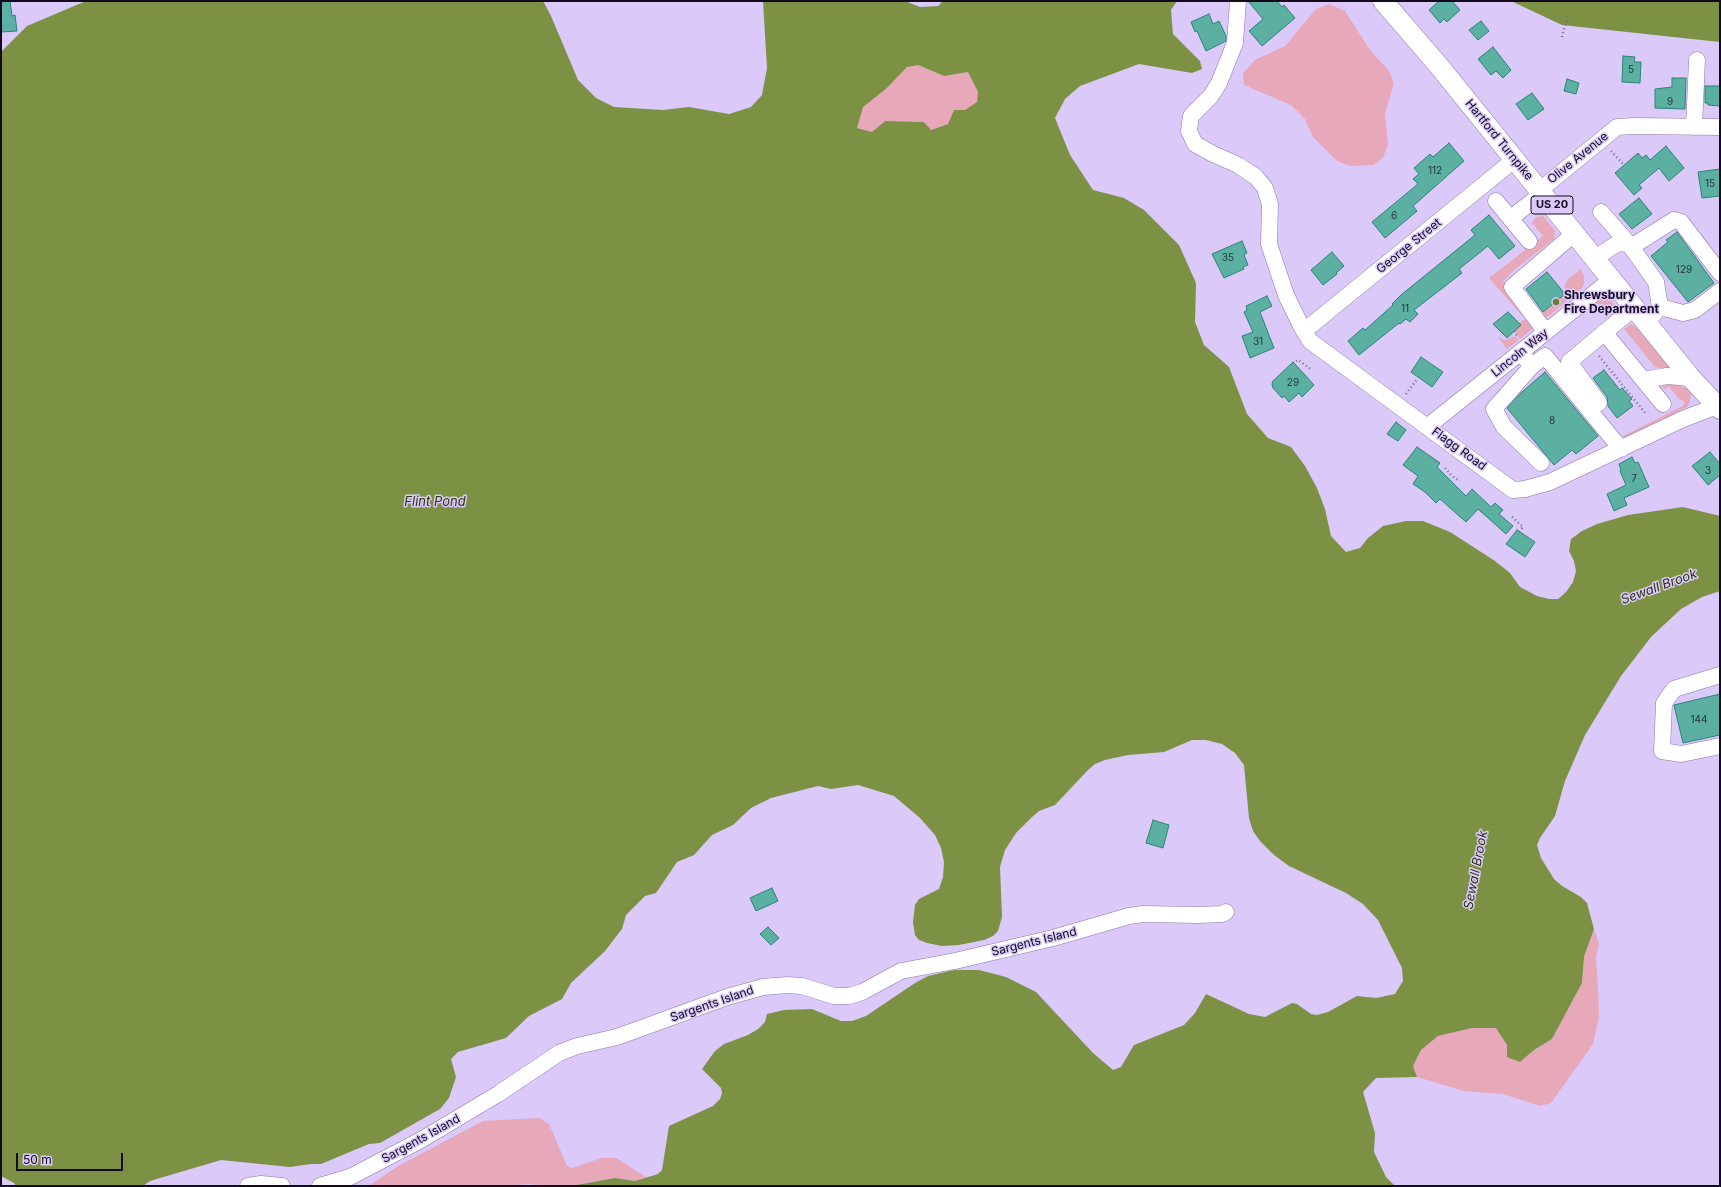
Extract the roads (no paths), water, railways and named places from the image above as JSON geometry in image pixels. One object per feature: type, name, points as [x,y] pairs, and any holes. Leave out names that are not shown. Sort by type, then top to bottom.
[{"type":"main road","name":"Hartford Turnpike","points":[[1383,1],[1438,64],[1514,160],[1641,314],[1691,378],[1718,407]]},
{"type":"street","name":"Flagg Road","points":[[1238,1],[1235,43],[1222,76],[1211,96],[1191,116],[1189,131],[1196,144],[1213,154],[1238,165],[1256,177],[1265,188],[1270,204],[1269,244],[1286,295],[1310,341],[1513,490],[1525,489],[1550,482],[1683,419],[1718,407]]},
{"type":"street","points":[[1694,127],[1697,60]]},
{"type":"street","name":"Olive Avenue","points":[[1511,218],[1617,127],[1720,127]]},
{"type":"street","name":"George Street","points":[[1304,331],[1514,160]]},
{"type":"street","points":[[1496,201],[1529,241]]},
{"type":"street","points":[[1601,212],[1630,246],[1656,282],[1660,307]]},
{"type":"street","points":[[1595,258],[1618,244],[1630,246],[1674,220],[1681,222],[1720,273]]},
{"type":"street","points":[[1546,332],[1512,287],[1575,233]]},
{"type":"street","name":"Lincoln Way","points":[[1427,427],[1612,280]]},
{"type":"street","points":[[1599,403],[1569,362],[1604,332],[1641,314],[1660,307],[1683,313],[1695,310],[1720,291]]},
{"type":"street","points":[[1604,332],[1663,404]]},
{"type":"street","points":[[1520,352],[1532,366]]},
{"type":"street","points":[[1541,463],[1504,427],[1494,409],[1532,366],[1545,356],[1620,449]]},
{"type":"street","points":[[1644,380],[1667,376],[1691,378]]},
{"type":"street","points":[[1720,675],[1674,689],[1664,703],[1662,751],[1681,754],[1720,746]]},
{"type":"street","name":"Sargents Island","points":[[320,1186],[350,1177],[421,1140],[456,1120],[559,1054],[577,1046],[617,1037],[727,997],[763,987],[787,985],[802,986],[834,996],[849,996],[862,992],[901,971],[955,962],[1053,938],[1129,916],[1143,914],[1198,915],[1222,914],[1226,912]]},
{"type":"street","points":[[248,1186],[261,1184],[282,1186]]},
{"type":"water","name":"Flint Pond","points":[[86,1],[543,1],[551,16],[578,80],[596,98],[614,107],[663,110],[689,107],[729,114],[751,107],[762,95],[767,68],[763,1],[905,1],[920,7],[938,6],[943,1],[1177,1],[1171,10],[1173,34],[1200,61],[1202,69],[1192,73],[1139,64],[1080,86],[1065,99],[1055,118],[1070,155],[1093,190],[1124,198],[1144,210],[1179,245],[1196,283],[1195,322],[1204,345],[1229,367],[1247,414],[1268,438],[1291,447],[1305,466],[1317,488],[1325,509],[1331,536],[1346,552],[1360,548],[1368,538],[1383,526],[1406,521],[1423,521],[1450,532],[1495,561],[1510,573],[1520,587],[1537,596],[1549,599],[1558,599],[1566,592],[1573,582],[1576,571],[1574,561],[1569,551],[1571,539],[1582,531],[1597,524],[1628,515],[1683,507],[1720,516],[1720,591],[1702,597],[1681,609],[1651,637],[1621,676],[1585,735],[1565,781],[1555,816],[1537,845],[1541,858],[1554,879],[1562,886],[1581,897],[1587,903],[1594,929],[1584,957],[1582,983],[1552,1039],[1534,1050],[1520,1062],[1507,1057],[1507,1045],[1496,1028],[1472,1028],[1438,1036],[1421,1050],[1413,1066],[1417,1077],[1376,1078],[1363,1092],[1375,1133],[1374,1152],[1386,1177],[1395,1186],[571,1186],[615,1178],[635,1181],[658,1174],[662,1170],[669,1126],[713,1106],[720,1099],[722,1093],[721,1088],[702,1069],[715,1051],[724,1044],[748,1035],[758,1029],[765,1022],[767,1014],[784,1010],[812,1009],[841,1021],[852,1021],[866,1016],[928,976],[954,970],[979,970],[1006,977],[1036,992],[1093,1053],[1113,1070],[1121,1067],[1134,1045],[1184,1025],[1195,1013],[1206,994],[1249,1014],[1265,1017],[1292,1003],[1297,1004],[1311,1014],[1317,1015],[1328,1012],[1357,996],[1376,998],[1395,994],[1403,981],[1402,968],[1378,920],[1363,904],[1346,893],[1289,866],[1274,855],[1260,841],[1253,831],[1249,818],[1244,765],[1235,753],[1222,744],[1206,740],[1192,740],[1164,752],[1128,755],[1105,760],[1095,764],[1055,805],[1039,811],[1032,817],[1016,833],[1005,850],[1000,867],[1002,917],[998,931],[993,936],[984,940],[959,945],[942,946],[919,940],[915,935],[913,922],[915,905],[919,899],[939,889],[943,877],[944,862],[941,848],[935,835],[920,818],[894,796],[858,785],[831,789],[818,786],[771,798],[751,808],[733,825],[712,835],[694,855],[677,862],[656,893],[645,896],[626,915],[622,929],[605,951],[571,983],[562,999],[529,1016],[506,1038],[458,1052],[451,1059],[456,1077],[449,1098],[440,1109],[380,1143],[369,1144],[321,1164],[290,1167],[221,1160],[150,1181],[143,1186],[16,1186],[14,1183],[1,1176],[1,52],[27,26]],"holes":[[[918,65],[944,76],[968,72],[978,92],[977,102],[965,110],[954,110],[948,124],[931,130],[924,122],[885,121],[872,132],[857,128],[863,107],[887,88],[907,67]]]},
{"type":"water","points":[[1511,1],[1720,1],[1720,42],[1562,25]]},
{"type":"place","name":"Shrewsbury Fire Department","points":[[1556,302]]},
{"type":"water label","name":"Sewall Brook","points":[[1659,587]]},
{"type":"water label","name":"Sewall Brook","points":[[1476,870]]}]
